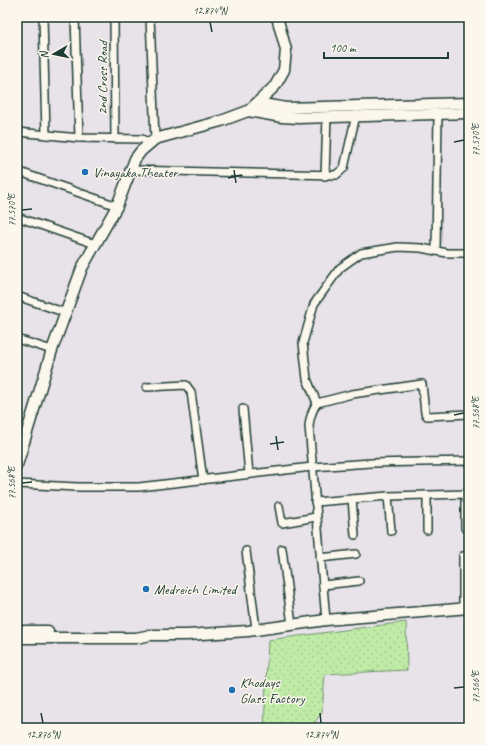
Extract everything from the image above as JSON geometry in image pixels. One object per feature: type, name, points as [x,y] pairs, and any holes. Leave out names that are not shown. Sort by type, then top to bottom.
[{"type":"street","points":[[43,17],[46,135]]},
{"type":"street","points":[[75,17],[79,138]]},
{"type":"street","name":"2nd Cross Road","points":[[114,17],[115,139]]},
{"type":"street","points":[[150,17],[152,141]]},
{"type":"street","points":[[17,465],[52,350],[82,268],[117,206],[131,170],[141,151],[152,141],[248,111],[258,103],[275,86],[285,66],[286,50],[277,17]]},
{"type":"street","points":[[258,103],[286,108],[469,103]]},
{"type":"street","points":[[248,111],[282,117],[469,114]]},
{"type":"street","points":[[436,251],[438,114]]},
{"type":"street","points":[[131,170],[325,176],[336,175],[344,168],[356,115]]},
{"type":"street","points":[[325,176],[327,116]]},
{"type":"street","points":[[17,132],[79,138],[142,139],[152,141]]},
{"type":"street","points":[[17,171],[117,206]]},
{"type":"street","points":[[17,217],[95,244]]},
{"type":"street","points":[[317,403],[307,379],[303,343],[314,304],[340,268],[361,253],[398,247],[469,253]]},
{"type":"street","points":[[17,296],[66,313]]},
{"type":"street","points":[[17,339],[52,350]]},
{"type":"street","points":[[326,620],[309,426],[311,413],[317,403],[352,394],[422,384],[425,413],[427,416],[469,414]]},
{"type":"street","points":[[147,387],[186,385],[191,392],[203,480]]},
{"type":"street","points":[[243,409],[249,474]]},
{"type":"street","points":[[17,484],[77,488],[139,487],[312,467],[370,463],[469,462]]},
{"type":"street","points":[[315,502],[388,496],[467,494],[465,528]]},
{"type":"street","points":[[427,495],[427,530]]},
{"type":"street","points":[[388,496],[391,531]]},
{"type":"street","points":[[352,499],[355,535]]},
{"type":"street","points":[[279,506],[282,523],[316,517]]},
{"type":"street","points":[[282,549],[292,625]]},
{"type":"street","points":[[246,551],[256,629]]},
{"type":"street","points":[[320,558],[356,554]]},
{"type":"street","points":[[17,631],[144,631],[151,634],[188,635],[256,629],[326,620],[466,608],[463,556]]},
{"type":"street","points":[[323,585],[359,581]]},
{"type":"street","points":[[17,638],[136,638],[145,637],[151,634]]},
{"type":"green space","points":[[406,622],[407,670],[325,674],[322,712],[311,728],[264,728],[268,640]]},
{"type":"place","name":"Vinayaka Theater","points":[[85,172]]},
{"type":"place","name":"Medreich Limited","points":[[146,589]]},
{"type":"place","name":"Khodays Glass Factory","points":[[232,690]]}]
